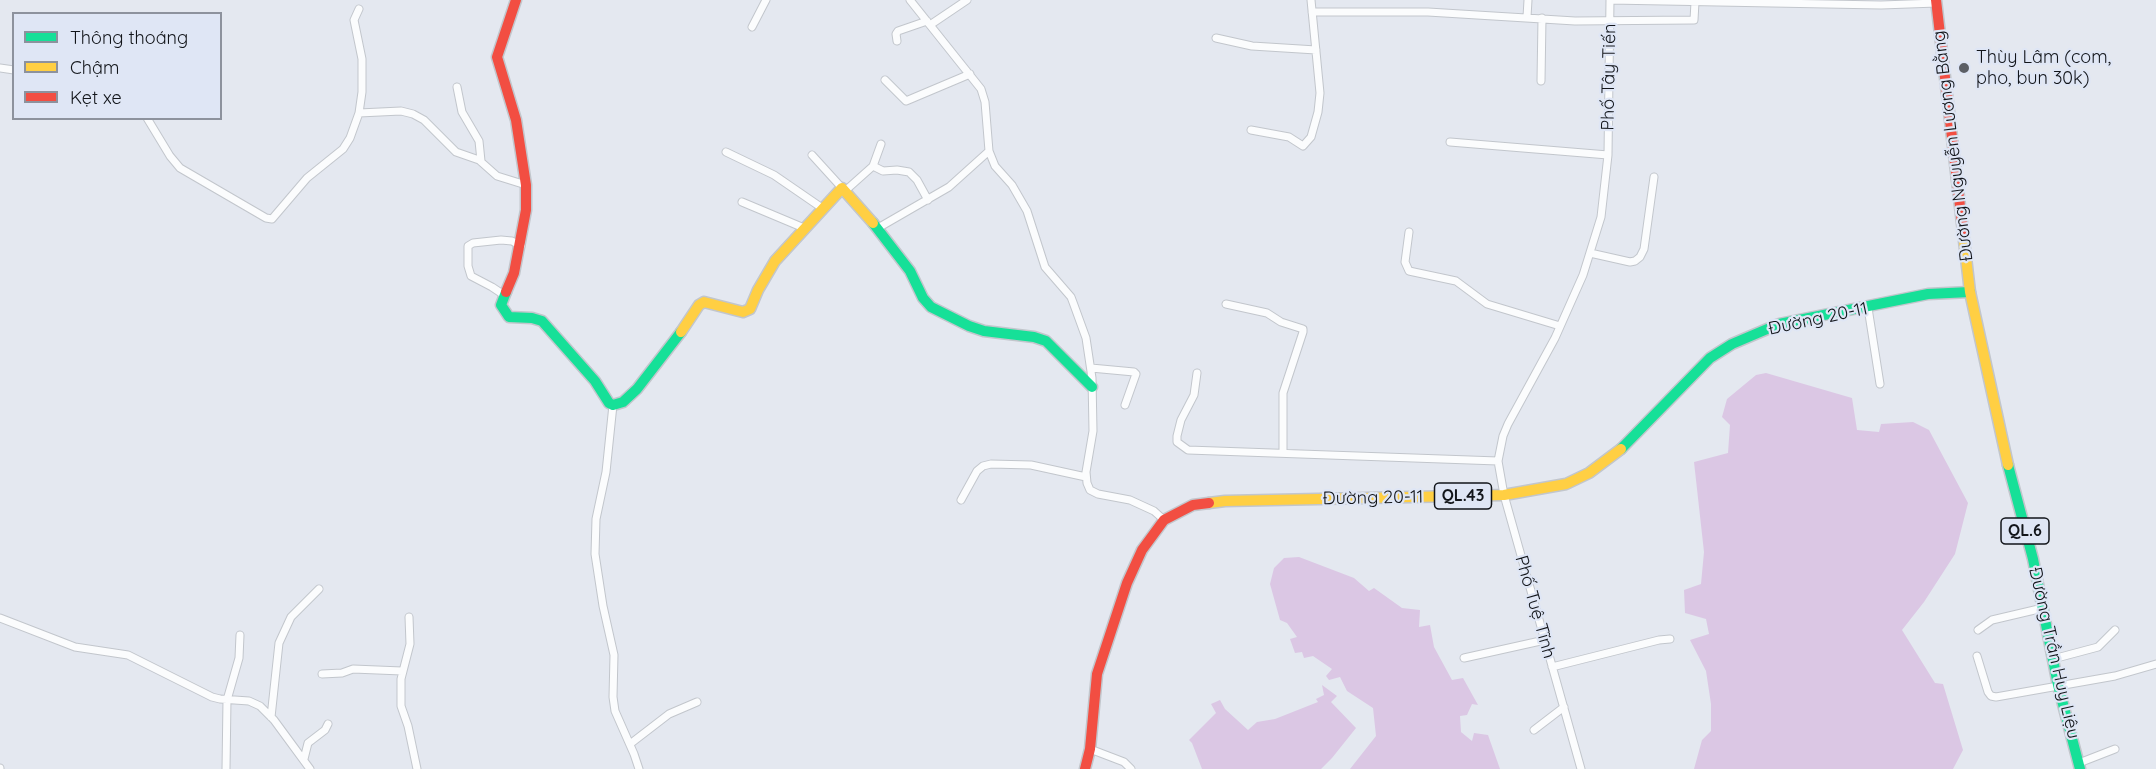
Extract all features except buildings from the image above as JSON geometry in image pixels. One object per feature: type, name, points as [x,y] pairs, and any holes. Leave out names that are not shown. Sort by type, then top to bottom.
[{"type":"main road","points":[[516,0],[497,57],[516,120],[526,185],[525,223],[512,280],[501,305],[506,315],[513,318],[531,318],[542,321],[596,381],[606,399],[613,405],[623,402],[637,389],[676,340],[699,305],[704,302],[743,312],[750,309],[770,268],[822,208],[843,189],[878,228],[910,271],[923,298],[931,307],[984,331],[1034,337],[1046,341],[1092,387]]},
{"type":"main road","name":"Đường Nguyễn Lương Bằng","points":[[1936,2],[1970,292]]},
{"type":"main road","name":"Đường 20-11","points":[[1085,769],[1090,749],[1097,674],[1102,654],[1134,567],[1150,537],[1164,520],[1192,505],[1225,501],[1504,495],[1566,484],[1589,473],[1617,453],[1710,358],[1732,344],[1779,324],[1868,308],[1928,294],[1970,292]]},
{"type":"main road","name":"Đường Trần Huy Liệu","points":[[1970,292],[2010,475],[2033,559],[2058,685],[2079,766]]},
{"type":"street","points":[[752,27],[766,0]]},
{"type":"street","points":[[910,0],[981,89],[985,102],[989,151],[995,166],[1012,185],[1027,211],[1045,267],[1071,297],[1074,305],[1086,338],[1091,368],[1093,431],[1086,483],[1090,490],[1098,494],[1130,500],[1154,511],[1164,520]]},
{"type":"street","points":[[897,41],[898,31],[929,23],[967,0]]},
{"type":"street","points":[[1251,130],[1289,137],[1303,146],[1311,137],[1318,112],[1320,93],[1311,0]]},
{"type":"street","points":[[1527,17],[1528,0]]},
{"type":"street","name":"Phố Tây Tiến","points":[[1498,461],[1503,436],[1560,327],[1583,275],[1601,217],[1608,156],[1610,0],[1881,5],[1936,2]]},
{"type":"street","points":[[1312,12],[1428,12],[1610,21],[1694,20],[1695,2]]},
{"type":"street","points":[[148,120],[180,168],[270,220],[273,219],[307,178],[343,149],[350,138],[359,113],[363,69],[354,16],[359,9]]},
{"type":"street","points":[[1541,81],[1542,18]]},
{"type":"street","points":[[1216,38],[1252,46],[1316,50]]},
{"type":"street","points":[[885,80],[906,102],[970,74]]},
{"type":"street","points":[[457,87],[462,112],[479,141],[481,161]]},
{"type":"street","points":[[359,113],[401,111],[413,114],[424,120],[456,152],[481,161],[497,176],[526,185]]},
{"type":"street","points":[[1450,142],[1608,156]]},
{"type":"street","points":[[812,155],[843,189],[873,166],[881,144]]},
{"type":"street","points":[[878,228],[928,200],[956,181],[989,151]]},
{"type":"street","points":[[726,152],[774,175],[822,208]]},
{"type":"street","points":[[873,166],[883,171],[909,172],[917,180],[928,200]]},
{"type":"street","points":[[1590,253],[1630,262],[1640,257],[1644,249],[1654,177]]},
{"type":"street","points":[[742,202],[804,228]]},
{"type":"street","points":[[1409,232],[1405,262],[1409,271],[1456,281],[1495,307],[1560,327]]},
{"type":"street","points":[[504,295],[471,276],[468,267],[468,246],[473,243],[501,240],[512,241],[521,246]]},
{"type":"street","points":[[1226,304],[1267,313],[1281,322],[1303,329],[1283,393],[1283,453]]},
{"type":"street","points":[[1868,308],[1880,384]]},
{"type":"street","points":[[1091,368],[1134,372],[1136,376],[1125,405]]},
{"type":"street","points":[[1197,373],[1194,395],[1181,420],[1177,435],[1177,442],[1188,450],[1498,461],[1504,495]]},
{"type":"street","points":[[613,405],[606,472],[596,519],[595,554],[614,655],[615,711],[639,769]]},
{"type":"street","points":[[961,500],[977,471],[991,464],[1031,465],[1086,477]]},
{"type":"street","name":"Phố Tuệ Tĩnh","points":[[1504,495],[1581,769]]},
{"type":"street","points":[[271,717],[279,643],[291,617],[319,589]]},
{"type":"street","points":[[1977,630],[1992,620],[2043,608]]},
{"type":"street","points":[[409,617],[410,644],[400,687],[401,706],[408,726],[417,769]]},
{"type":"street","points":[[0,618],[75,647],[128,655],[212,697],[249,701],[260,706],[310,769]]},
{"type":"street","points":[[2053,659],[2098,647],[2115,630]]},
{"type":"street","points":[[226,769],[227,700],[239,658],[240,635]]},
{"type":"street","points":[[1552,667],[1670,639]]},
{"type":"street","points":[[1464,658],[1545,640]]},
{"type":"street","points":[[1977,656],[1983,681],[1991,696],[2009,695],[2115,676],[2156,664]]},
{"type":"street","points":[[322,674],[342,673],[353,669],[402,671]]},
{"type":"street","points":[[630,744],[669,714],[697,702]]},
{"type":"street","points":[[1534,730],[1564,707]]},
{"type":"street","points":[[304,759],[308,743],[325,730],[328,724]]},
{"type":"street","points":[[1090,749],[1124,762],[1131,769]]},
{"type":"street","points":[[2079,766],[2115,749]]},
{"type":"shaded area","points":[[1766,373],[1852,398],[1857,430],[1879,432],[1881,424],[1913,422],[1929,430],[1968,503],[1955,554],[1924,602],[1902,630],[1935,683],[1943,684],[1963,750],[1953,769],[1694,769],[1702,740],[1711,731],[1711,704],[1706,671],[1690,640],[1709,634],[1706,619],[1685,613],[1684,590],[1701,584],[1704,552],[1694,462],[1728,453],[1730,425],[1722,417],[1727,399],[1756,375]]},
{"type":"shaded area","points":[[1299,557],[1354,578],[1369,591],[1374,588],[1402,608],[1420,610],[1419,627],[1430,625],[1434,647],[1452,680],[1463,678],[1478,705],[1472,704],[1467,715],[1460,716],[1461,732],[1472,741],[1474,733],[1488,735],[1500,769],[1350,769],[1376,736],[1373,708],[1347,691],[1340,677],[1329,680],[1326,676],[1332,669],[1313,656],[1304,658],[1302,652],[1295,653],[1290,639],[1297,637],[1287,623],[1280,620],[1270,584],[1274,568],[1284,558]]},
{"type":"shaded area","points":[[1322,685],[1337,696],[1331,702],[1356,728],[1321,769],[1202,769],[1189,740],[1216,713],[1211,704],[1220,700],[1225,709],[1248,730],[1257,722],[1275,719],[1318,702],[1316,699],[1324,695]]},
{"type":"traffic: fast","points":[[873,223],[910,271],[923,298],[931,307],[984,331],[1034,337],[1046,341],[1092,387]]},
{"type":"traffic: fast","points":[[506,292],[501,305],[509,317],[542,321],[613,405],[623,402],[637,389],[681,332]]},
{"type":"traffic: fast","points":[[1621,449],[1710,358],[1732,344],[1779,324],[1928,294],[1970,292]]},
{"type":"traffic: fast","points":[[2008,465],[2033,559],[2058,685],[2080,769]]},
{"type":"traffic: slow","points":[[681,332],[699,305],[704,302],[743,312],[750,309],[775,261],[842,188],[873,223]]},
{"type":"traffic: slow","points":[[1963,232],[1970,292],[2008,465]]},
{"type":"traffic: slow","points":[[1209,503],[1504,495],[1566,484],[1589,473],[1621,449]]},
{"type":"traffic: jam","points":[[506,292],[514,273],[526,210],[526,185],[516,120],[497,57],[516,0]]},
{"type":"traffic: jam","points":[[1936,0],[1963,232]]},
{"type":"traffic: jam","points":[[1085,769],[1090,749],[1097,674],[1127,583],[1142,550],[1164,520],[1193,505],[1209,503]]},
{"type":"place","name":"Thùy Lâm (com, pho, bun 30k)","points":[[1964,68]]}]
